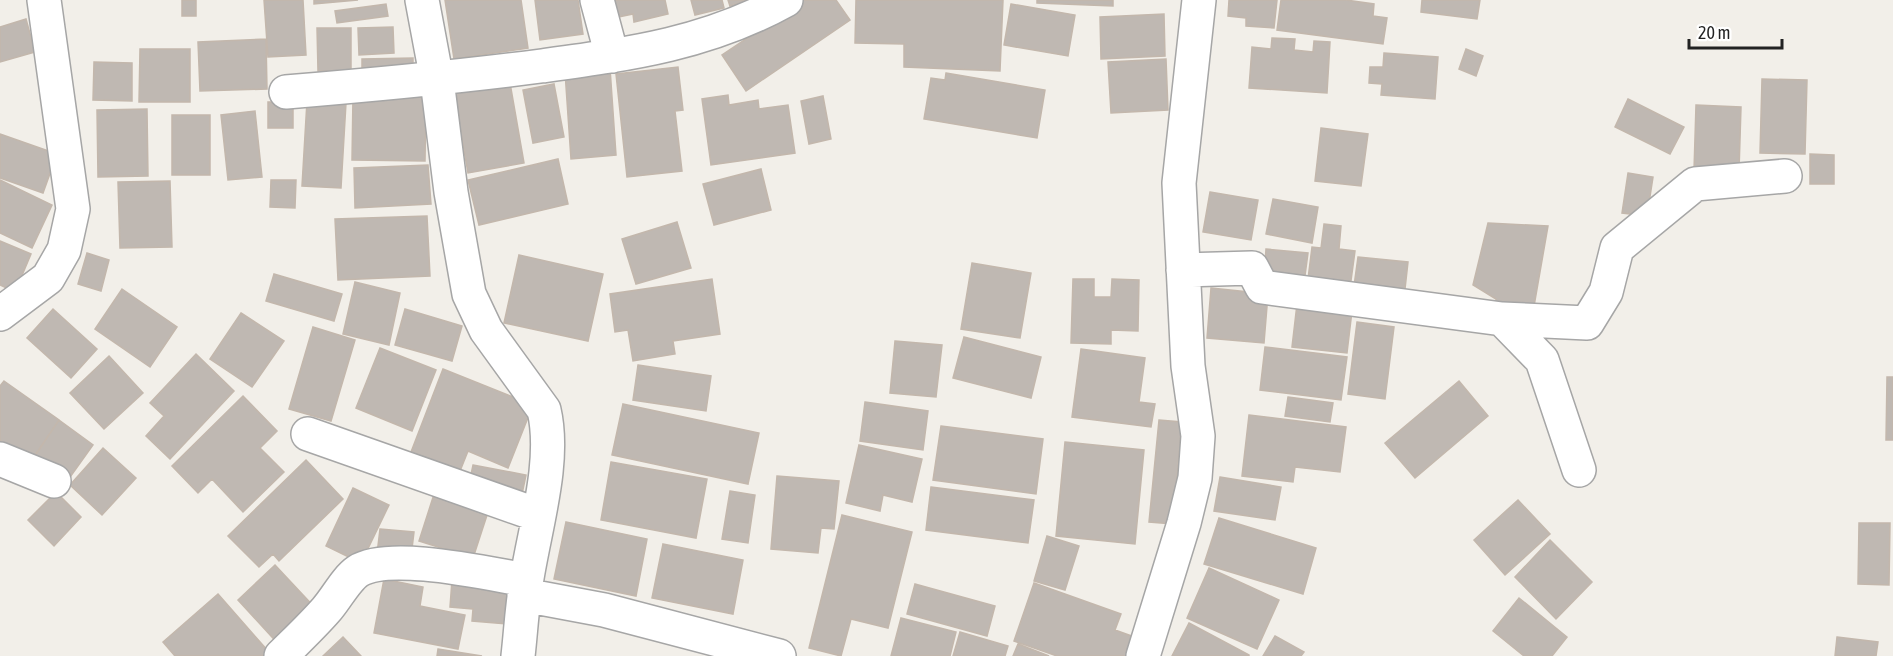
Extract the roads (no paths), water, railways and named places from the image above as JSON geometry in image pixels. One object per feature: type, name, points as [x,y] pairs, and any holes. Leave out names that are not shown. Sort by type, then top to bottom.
[{"type":"street","points":[[0,314],[48,278],[64,250],[73,209],[44,0]]},
{"type":"street","points":[[422,0],[437,80],[451,192],[470,294],[486,330],[544,410],[547,423],[547,451],[525,587],[518,656]]},
{"type":"street","points":[[597,0],[612,56]]},
{"type":"street","points":[[286,92],[437,80],[668,46],[712,34],[752,19],[786,0]]},
{"type":"street","points":[[1143,656],[1184,523],[1194,478],[1198,436],[1188,366],[1179,183],[1199,0]]},
{"type":"street","points":[[1183,270],[1252,268],[1262,287],[1502,319],[1587,323],[1606,292],[1617,248],[1695,184],[1785,176]]},
{"type":"street","points":[[1502,319],[1542,360],[1579,470]]},
{"type":"street","points":[[308,434],[538,515]]},
{"type":"street","points":[[0,459],[54,481]]},
{"type":"street","points":[[281,656],[326,610],[357,572],[386,563],[433,565],[525,587],[779,656]]}]
